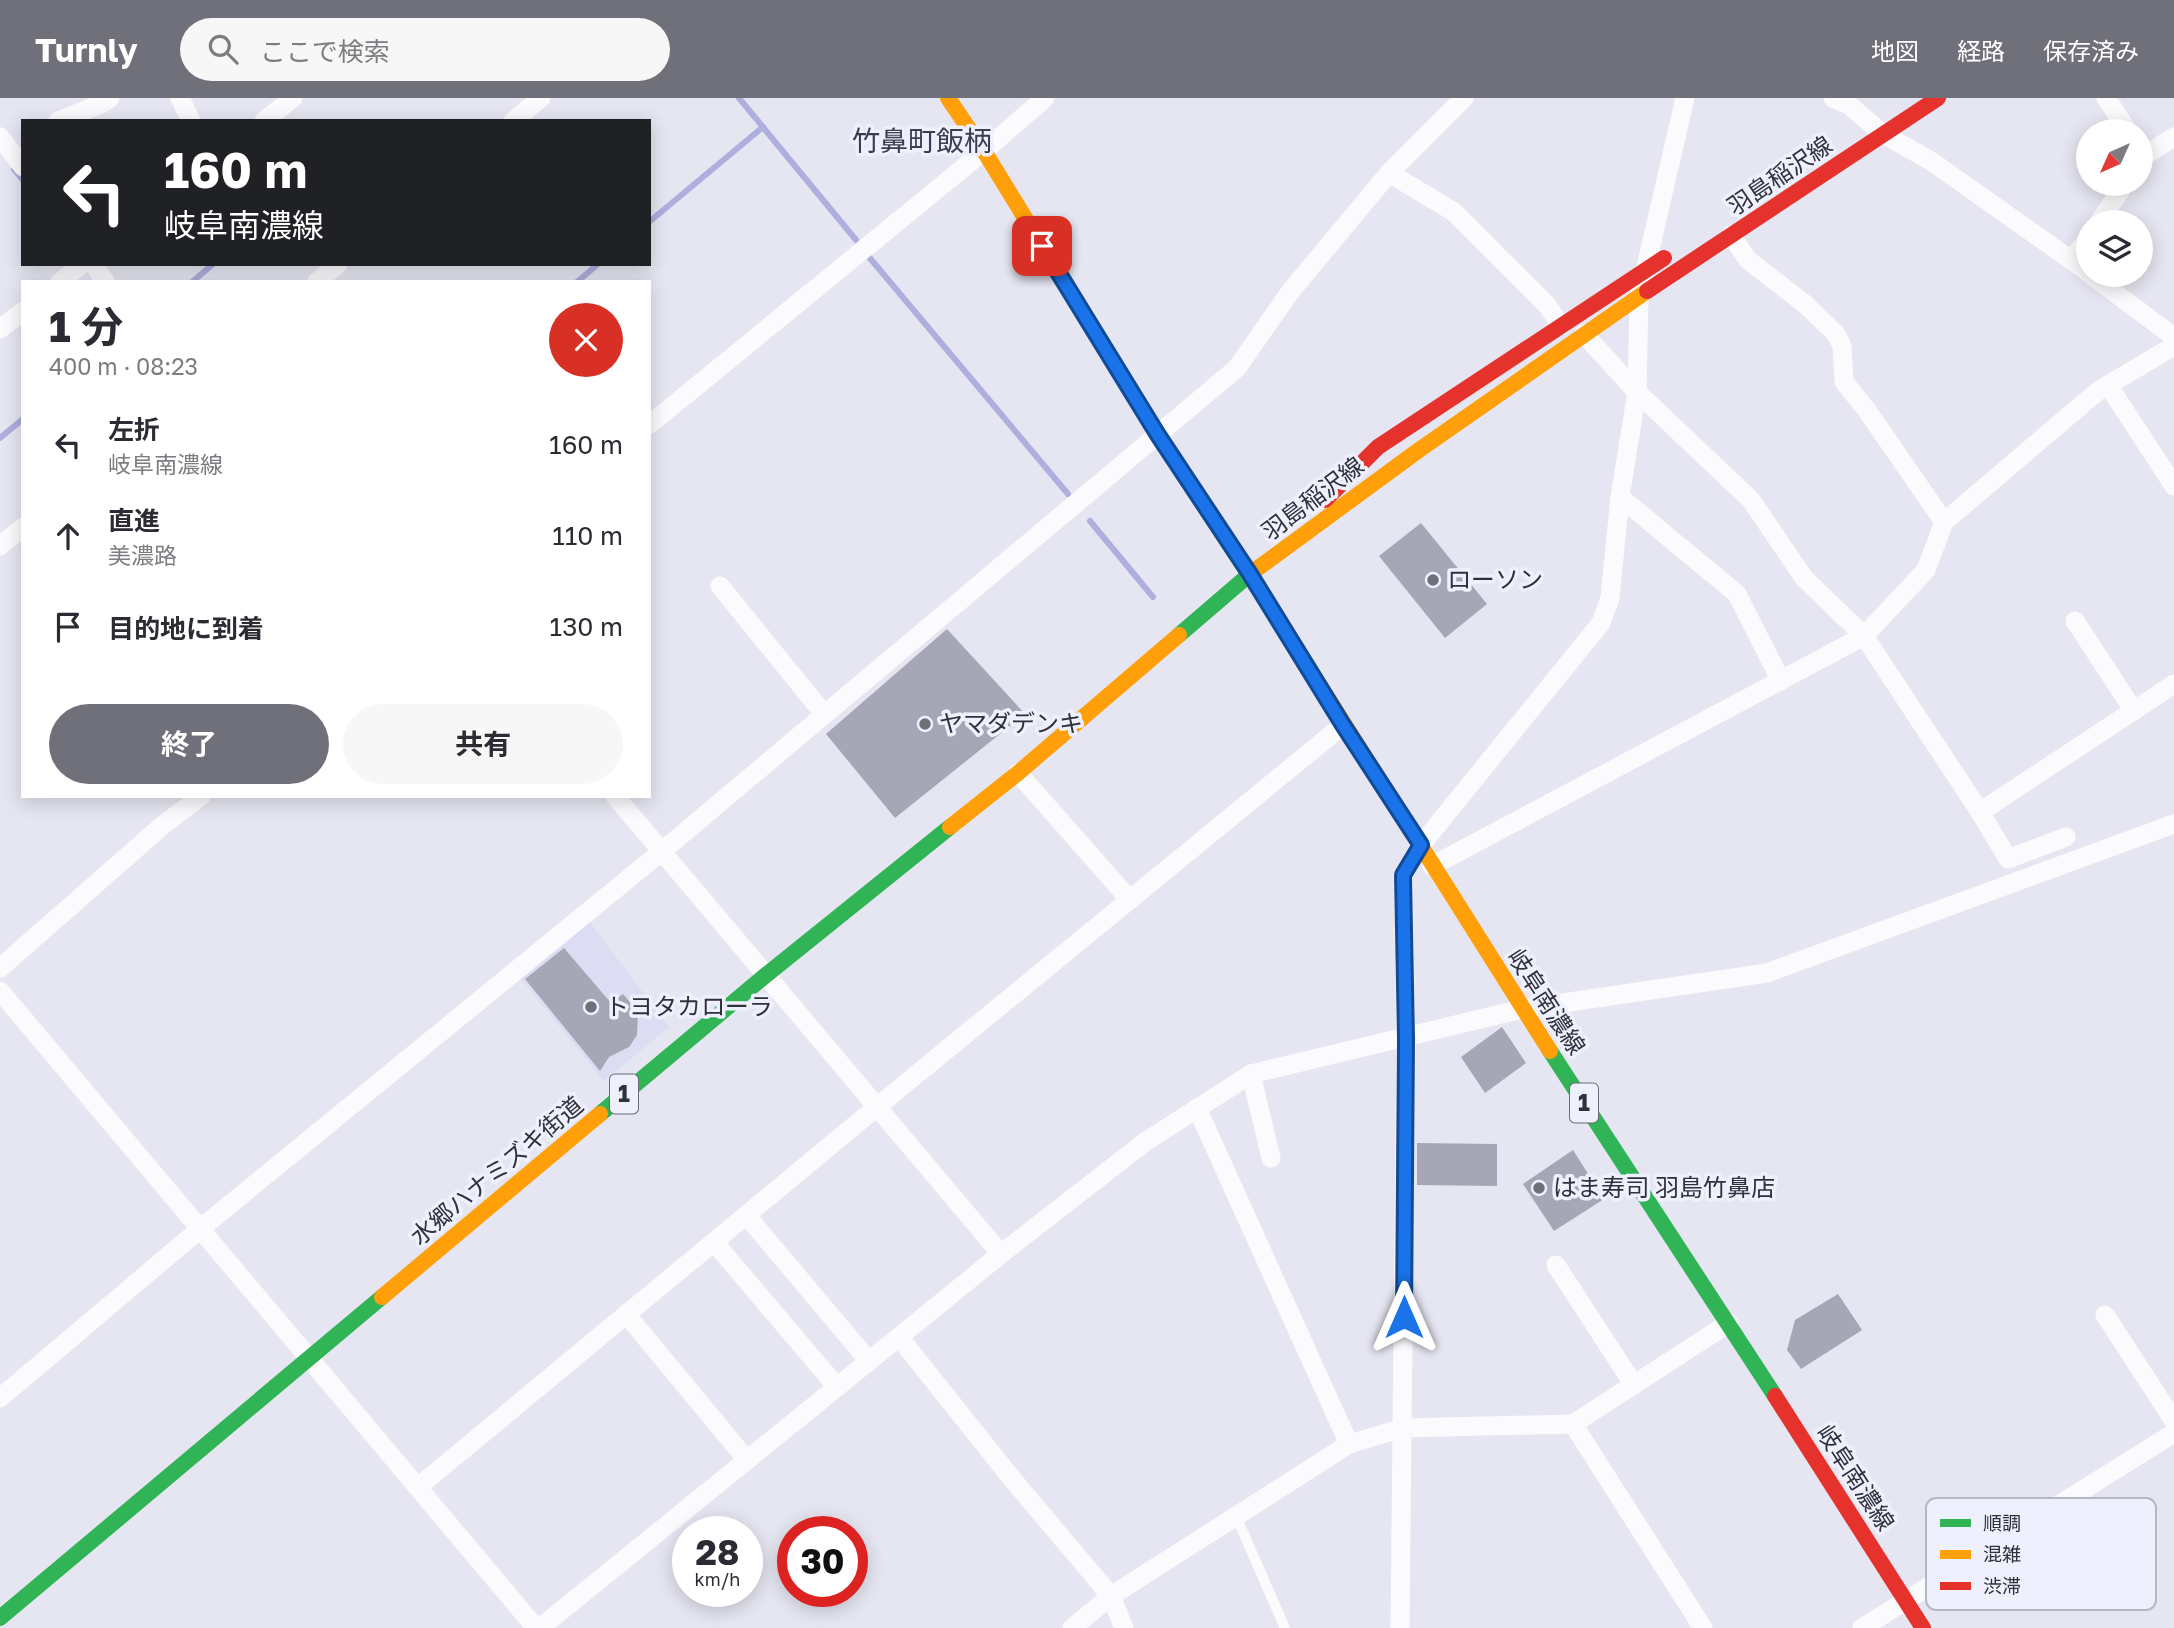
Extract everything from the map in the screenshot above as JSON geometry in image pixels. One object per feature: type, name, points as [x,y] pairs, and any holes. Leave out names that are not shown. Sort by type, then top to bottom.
[{"type":"main road","name":"岐阜南濃線","points":[[948,98],[984,151],[1158,435],[1250,574],[1522,1009],[1729,1324],[1923,1628]]},
{"type":"main road","name":"羽島稲沢線","points":[[1250,574],[1392,468],[1731,235],[1876,129],[1910,98]]},
{"type":"main road","name":"羽島稲沢線","points":[[1814,161],[1938,98]]},
{"type":"main road","name":"羽島稲沢線","points":[[1250,574],[1378,447],[1679,248]]},
{"type":"main road","name":"水郷ハナミズキ街道","points":[[0,1618],[766,975],[1018,773],[1250,574]]},
{"type":"street","points":[[63,119],[110,98]]},
{"type":"street","points":[[180,98],[190,119]]},
{"type":"street","points":[[267,119],[293,98]]},
{"type":"street","points":[[651,423],[1045,98]]},
{"type":"street","points":[[0,1398],[200,1229],[661,852],[1237,368],[1290,292],[1389,173],[1464,98]]},
{"type":"street","points":[[1400,1628],[1406,1039],[1403,875],[1421,845],[1601,623],[1610,598],[1620,497],[1637,392],[1639,297],[1685,98]]},
{"type":"street","points":[[1833,98],[1849,105],[1876,129],[1931,161],[2076,263]]},
{"type":"street","points":[[2106,98],[2120,119]]},
{"type":"street","points":[[515,119],[536,99]]},
{"type":"street","points":[[21,134],[2,139],[21,164]]},
{"type":"street","points":[[2153,149],[2174,137]]},
{"type":"street","points":[[1389,173],[1454,212],[1547,305],[1561,326]]},
{"type":"street","points":[[1731,235],[1748,260],[1805,304],[1836,334],[1842,346],[1844,382],[1866,409],[1944,522]]},
{"type":"street","points":[[62,280],[80,266]]},
{"type":"street","points":[[2108,287],[2174,337]]},
{"type":"street","points":[[0,329],[21,313]]},
{"type":"street","points":[[1584,334],[1637,392],[1751,500],[1804,578],[1864,636],[2008,859],[2066,837]]},
{"type":"street","points":[[1432,866],[1864,636],[1926,570],[1944,522],[2108,385],[2174,346]]},
{"type":"street","points":[[2108,385],[2174,486]]},
{"type":"street","points":[[1620,497],[1737,594],[1781,681]]},
{"type":"street","points":[[0,546],[21,529]]},
{"type":"street","points":[[720,586],[824,714]]},
{"type":"street","points":[[2076,621],[2134,711]]},
{"type":"street","points":[[1980,812],[2174,684]]},
{"type":"street","points":[[418,1488],[1343,725]]},
{"type":"street","points":[[1018,773],[1129,900]]},
{"type":"street","points":[[0,968],[163,825],[198,798]]},
{"type":"street","points":[[617,798],[1001,1254]]},
{"type":"street","points":[[0,991],[538,1628],[1001,1254],[1145,1142],[1251,1074],[1406,1039],[1522,1009],[1767,973],[2174,824]]},
{"type":"street","points":[[1251,1074],[1271,1158]]},
{"type":"street","points":[[1197,1108],[1349,1444]]},
{"type":"street","points":[[746,1215],[869,1361]]},
{"type":"street","points":[[714,1242],[837,1387]]},
{"type":"street","points":[[1556,1265],[1634,1385]]},
{"type":"street","points":[[626,1314],[747,1460]]},
{"type":"street","points":[[2105,1315],[2174,1421]]},
{"type":"street","points":[[1072,1628],[1111,1596],[1349,1444],[1403,1428],[1573,1424],[1729,1324]]},
{"type":"street","points":[[899,1337],[1013,1480],[1111,1596],[1124,1628]]},
{"type":"street","points":[[1573,1424],[1703,1628]]},
{"type":"street","points":[[2069,1498],[2174,1433]]},
{"type":"street","points":[[1862,1628],[1926,1586]]},
{"type":"lane","points":[[1236,1517],[1285,1628]]},
{"type":"shaded area","points":[[588,920],[669,1027],[604,1081],[518,975]]},
{"type":"building","name":"ローソン","points":[[1421,523],[1487,604],[1445,638],[1379,556]]},
{"type":"building","name":"ヤマダデンキ","points":[[947,629],[1025,714],[895,818],[826,734]]},
{"type":"building","name":"トヨタカローラ","points":[[564,948],[611,1003],[623,994],[638,1012],[637,1035],[629,1047],[609,1057],[600,1071],[525,979]]},
{"type":"building","points":[[1502,1027],[1526,1063],[1485,1093],[1461,1057]]},
{"type":"building","points":[[1417,1143],[1497,1144],[1497,1186],[1417,1185]]},
{"type":"building","points":[[1573,1150],[1604,1199],[1554,1231],[1523,1184]]},
{"type":"building","points":[[1838,1294],[1862,1330],[1801,1369],[1787,1350],[1795,1320]]},
{"type":"waterway","points":[[739,98],[856,240]]},
{"type":"waterway","points":[[651,220],[763,127]]},
{"type":"waterway","points":[[14,169],[21,178]]},
{"type":"waterway","points":[[869,257],[1068,494]]},
{"type":"waterway","points":[[194,280],[211,266]]},
{"type":"waterway","points":[[579,280],[596,266]]},
{"type":"waterway","points":[[0,438],[21,421]]},
{"type":"waterway","points":[[1090,521],[1153,597]]},
{"type":"traffic: fast","points":[[1106,350],[1280,622]]},
{"type":"traffic: fast","points":[[1179,635],[1250,574]]},
{"type":"traffic: fast","points":[[600,1114],[766,975],[950,827]]},
{"type":"traffic: fast","points":[[1550,1051],[1775,1396]]},
{"type":"traffic: fast","points":[[0,1618],[382,1297]]},
{"type":"traffic: slow","points":[[948,98],[984,151],[1106,350]]},
{"type":"traffic: slow","points":[[1250,574],[1419,450],[1647,291]]},
{"type":"traffic: slow","points":[[1280,622],[1550,1051]]},
{"type":"traffic: slow","points":[[950,827],[1018,773],[1179,635]]},
{"type":"traffic: slow","points":[[382,1297],[600,1114]]},
{"type":"traffic: jam","points":[[1647,291],[1938,98]]},
{"type":"traffic: jam","points":[[1325,500],[1378,447],[1664,258]]},
{"type":"traffic: jam","points":[[1775,1396],[1923,1628]]},
{"type":"place","name":"ローソン","points":[[1433,580]]},
{"type":"place","name":"ヤマダデンキ","points":[[925,724]]},
{"type":"place","name":"トヨタカローラ","points":[[591,1007]]},
{"type":"place","name":"はま寿司 羽島竹鼻店","points":[[1539,1188]]},
{"type":"district","name":"竹鼻町飯柄","points":[[922,141]]},
{"type":"route","points":[[1042,246],[1158,435],[1250,574],[1421,845],[1403,875],[1406,1039],[1404,1317]]}]
